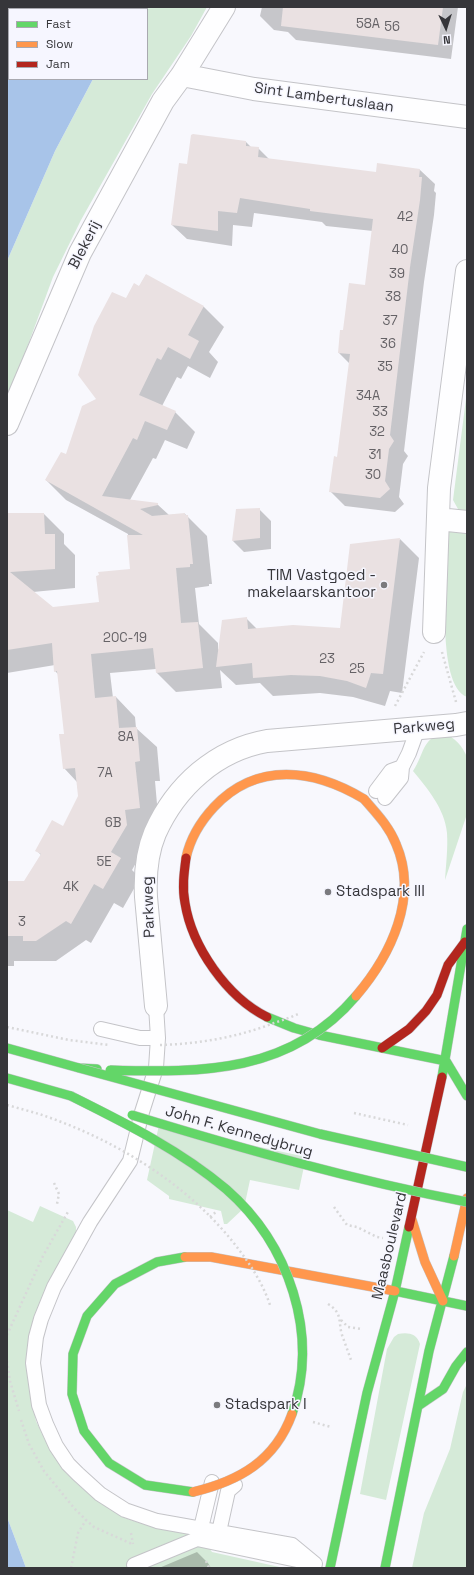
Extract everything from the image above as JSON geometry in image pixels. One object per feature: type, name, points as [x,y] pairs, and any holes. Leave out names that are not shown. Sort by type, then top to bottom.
[{"type":"main road","points":[[78,1068],[186,1072],[205,1071],[259,1060],[291,1048],[320,1030],[340,1013],[371,978],[385,958],[395,935],[404,901],[404,875],[401,857],[397,845],[385,823],[364,799],[340,785],[304,775],[280,774],[258,778],[242,785],[219,800],[198,827],[189,847],[185,863],[183,883],[184,896],[189,919],[205,954],[233,994],[245,1004],[272,1019],[306,1031],[382,1048],[460,1064]]},
{"type":"main road","name":"Maasboulevard","points":[[332,1568],[367,1393],[395,1291],[446,1061],[467,929]]},
{"type":"main road","points":[[382,1048],[409,1029],[426,1011],[436,995],[448,966],[465,942]]},
{"type":"main road","name":"John F. Kennedybrug","points":[[7,1048],[204,1104],[353,1142],[467,1167]]},
{"type":"main road","points":[[446,1061],[467,1096]]},
{"type":"main road","name":"John F. Kennedybrug","points":[[7,1078],[71,1096],[186,1132],[303,1165],[370,1182],[467,1202]]},
{"type":"main road","points":[[71,1096],[131,1126],[170,1148],[232,1195],[252,1218],[275,1249],[294,1297],[301,1328],[302,1359],[300,1376],[294,1407],[289,1422],[273,1449],[253,1467],[220,1485],[193,1492],[154,1488],[127,1476],[114,1468],[94,1448],[80,1425],[71,1392],[70,1381],[72,1355],[86,1319],[93,1308],[111,1288],[144,1267],[174,1258],[196,1256],[211,1257],[395,1291],[467,1306]]},
{"type":"main road","points":[[385,1568],[429,1351],[443,1301],[467,1198]]},
{"type":"main road","points":[[411,1217],[418,1245],[443,1301]]},
{"type":"main road","points":[[418,1406],[443,1389],[467,1352]]},
{"type":"street","name":"Blekerij","points":[[7,424],[80,253],[163,101],[182,75],[224,7]]},
{"type":"street","name":"Sint Lambertuslaan","points":[[182,75],[254,89],[467,117]]},
{"type":"street","points":[[430,639],[439,488],[467,271]]},
{"type":"street","points":[[438,519],[467,522]]},
{"type":"street","name":"Parkweg","points":[[152,999],[146,897],[149,855],[155,834],[166,812],[193,778],[219,758],[253,743],[467,723]]},
{"type":"lane","points":[[381,795],[400,778],[402,767],[418,728]]},
{"type":"lane","name":"Parkweg","points":[[152,999],[156,1042],[156,1068],[142,1112],[130,1162],[90,1222],[54,1287],[41,1319],[36,1337],[34,1353],[34,1373],[39,1405],[56,1446],[68,1464],[100,1494],[125,1510],[157,1521],[292,1545],[315,1564]]},
{"type":"lane","points":[[101,1029],[156,1042]]},
{"type":"lane","points":[[201,1528],[209,1489],[216,1475]]},
{"type":"lane","points":[[219,1532],[228,1491],[235,1485]]},
{"type":"lane","points":[[134,1566],[197,1539],[332,1568]]},
{"type":"path","points":[[395,706],[430,639],[441,646],[456,704]]},
{"type":"path","points":[[156,1042],[209,1041],[249,1032],[301,1012]]},
{"type":"path","points":[[7,1026],[69,1040],[111,1045]]},
{"type":"path","points":[[7,1105],[39,1114],[96,1138],[120,1150],[173,1184],[201,1208],[225,1232],[242,1253],[260,1282],[272,1310]]},
{"type":"path","points":[[354,1113],[414,1126]]},
{"type":"path","points":[[54,1183],[59,1194],[57,1204]]},
{"type":"path","points":[[334,1207],[347,1224],[357,1227],[377,1237],[384,1238]]},
{"type":"path","points":[[7,1335],[43,1256],[69,1210]]},
{"type":"path","points":[[261,1289],[268,1290]]},
{"type":"path","points":[[323,1302],[334,1308],[341,1320],[348,1327],[358,1330],[364,1328]]},
{"type":"path","points":[[341,1320],[341,1334],[353,1365]]},
{"type":"path","points":[[312,1421],[331,1427]]},
{"type":"path","points":[[71,1568],[78,1533],[86,1520],[103,1531],[139,1546]]},
{"type":"green space","points":[[207,7],[191,36],[152,94],[81,220],[53,277],[7,402],[7,261],[55,151],[92,80],[148,80],[148,8],[138,8]]},
{"type":"green space","points":[[467,391],[467,513],[458,509],[453,500]]},
{"type":"green space","points":[[467,531],[467,697],[457,688],[450,672],[445,625],[445,600],[448,541],[447,532]]},
{"type":"green space","points":[[444,733],[458,742],[467,757],[467,814],[445,880],[447,845],[446,824],[439,807],[424,784],[413,771],[427,743],[431,739]]},
{"type":"green space","points":[[159,1125],[306,1157],[299,1190],[250,1180],[244,1208],[227,1224],[224,1224],[221,1211],[169,1199],[169,1196],[147,1180]]},
{"type":"green space","points":[[40,1206],[73,1221],[76,1227],[76,1233],[45,1291],[32,1324],[28,1349],[27,1373],[36,1421],[45,1440],[66,1473],[83,1489],[125,1518],[140,1523],[199,1535],[212,1552],[284,1568],[26,1568],[7,1517],[7,1210],[33,1222]]},
{"type":"green space","points":[[405,1333],[414,1335],[419,1340],[420,1344],[386,1500],[360,1494],[387,1349],[394,1337],[398,1334]]},
{"type":"green space","points":[[467,1384],[467,1568],[412,1568],[424,1513],[450,1449],[463,1392]]},
{"type":"water","points":[[7,7],[139,7],[8,8],[8,80],[92,80],[55,151],[7,261]]},
{"type":"water","points":[[7,1517],[26,1568],[7,1568]]},
{"type":"building","points":[[283,7],[443,7],[438,45],[281,26]]},
{"type":"building","points":[[193,134],[246,141],[246,146],[259,147],[258,157],[376,172],[377,163],[420,169],[419,177],[422,177],[420,200],[410,267],[390,435],[394,441],[389,449],[385,481],[390,489],[380,498],[329,492],[334,456],[337,457],[350,354],[338,353],[340,330],[343,330],[349,283],[365,285],[373,219],[310,211],[310,209],[240,198],[237,213],[218,211],[218,231],[171,225],[179,163],[187,164],[191,135]]},
{"type":"building","points":[[146,274],[204,306],[188,335],[199,341],[190,359],[168,347],[161,360],[157,358],[139,395],[176,411],[167,430],[145,421],[137,440],[133,438],[102,496],[158,503],[158,505],[140,509],[152,516],[185,513],[185,515],[188,515],[193,564],[190,564],[190,567],[176,568],[181,623],[198,622],[203,668],[156,673],[153,648],[91,654],[95,698],[116,696],[119,728],[137,727],[140,761],[135,762],[140,808],[125,810],[127,825],[111,852],[121,858],[103,889],[94,884],[71,924],[66,921],[36,941],[23,941],[23,936],[7,936],[7,881],[24,881],[41,854],[35,851],[52,820],[63,826],[78,796],[75,768],[63,769],[59,734],[64,734],[57,671],[54,672],[52,643],[7,650],[7,513],[44,513],[45,534],[55,534],[55,569],[10,572],[53,607],[99,602],[96,576],[99,575],[98,572],[130,569],[127,535],[143,535],[45,480],[61,452],[66,454],[82,406],[96,399],[78,375],[94,326],[112,292],[126,298],[134,283],[139,286]]},
{"type":"building","points":[[260,508],[260,538],[232,541],[236,509]]},
{"type":"building","points":[[400,538],[383,674],[371,673],[366,688],[347,681],[320,676],[291,675],[253,678],[252,663],[216,667],[222,620],[247,617],[248,629],[293,625],[340,628],[350,544]]},
{"type":"traffic: fast","points":[[442,1077],[467,929]]},
{"type":"traffic: fast","points":[[110,1070],[179,1071],[212,1068],[244,1063],[274,1054],[303,1040],[331,1021],[356,996]]},
{"type":"traffic: fast","points":[[267,1017],[294,1028],[319,1035],[446,1061]]},
{"type":"traffic: fast","points":[[7,1048],[79,1068],[97,1069]]},
{"type":"traffic: fast","points":[[446,1061],[467,1096]]},
{"type":"traffic: fast","points":[[79,1068],[320,1134],[467,1167]]},
{"type":"traffic: fast","points":[[7,1078],[71,1096]]},
{"type":"traffic: fast","points":[[71,1096],[152,1138],[190,1162],[226,1189],[248,1211],[267,1236],[282,1263],[293,1292],[300,1322],[302,1353],[300,1384],[292,1414]]},
{"type":"traffic: fast","points":[[132,1115],[215,1140],[340,1174],[467,1202]]},
{"type":"traffic: fast","points":[[330,1568],[367,1393],[395,1291],[409,1227]]},
{"type":"traffic: fast","points":[[385,1568],[429,1351],[454,1256]]},
{"type":"traffic: fast","points":[[185,1257],[157,1262],[115,1284],[87,1316],[73,1354],[72,1394],[84,1431],[109,1463],[145,1485],[193,1492]]},
{"type":"traffic: fast","points":[[395,1291],[467,1306]]},
{"type":"traffic: fast","points":[[418,1406],[443,1389],[456,1366],[467,1352]]},
{"type":"traffic: slow","points":[[186,858],[193,837],[209,812],[231,792],[249,782],[267,776],[286,774],[306,776],[326,781],[364,799]]},
{"type":"traffic: slow","points":[[356,996],[369,980],[390,944],[398,924],[403,905],[404,884],[402,864],[393,837],[382,820],[364,799]]},
{"type":"traffic: slow","points":[[454,1256],[467,1198]]},
{"type":"traffic: slow","points":[[412,1220],[425,1262],[443,1301]]},
{"type":"traffic: slow","points":[[185,1257],[211,1257],[395,1291]]},
{"type":"traffic: slow","points":[[193,1492],[225,1482],[240,1475],[253,1466],[276,1444],[285,1430],[292,1414]]},
{"type":"traffic: jam","points":[[186,858],[183,886],[185,903],[195,937],[203,953],[225,984],[238,997],[267,1017]]},
{"type":"traffic: jam","points":[[382,1048],[409,1029],[426,1011],[437,995],[448,965],[465,942]]},
{"type":"traffic: jam","points":[[409,1227],[442,1077]]},
{"type":"place","name":"TIM Vastgoed - makelaarskantoor","points":[[384,585]]},
{"type":"place","name":"Stadspark III","points":[[328,892]]},
{"type":"place","name":"Stadspark I","points":[[217,1405]]}]
